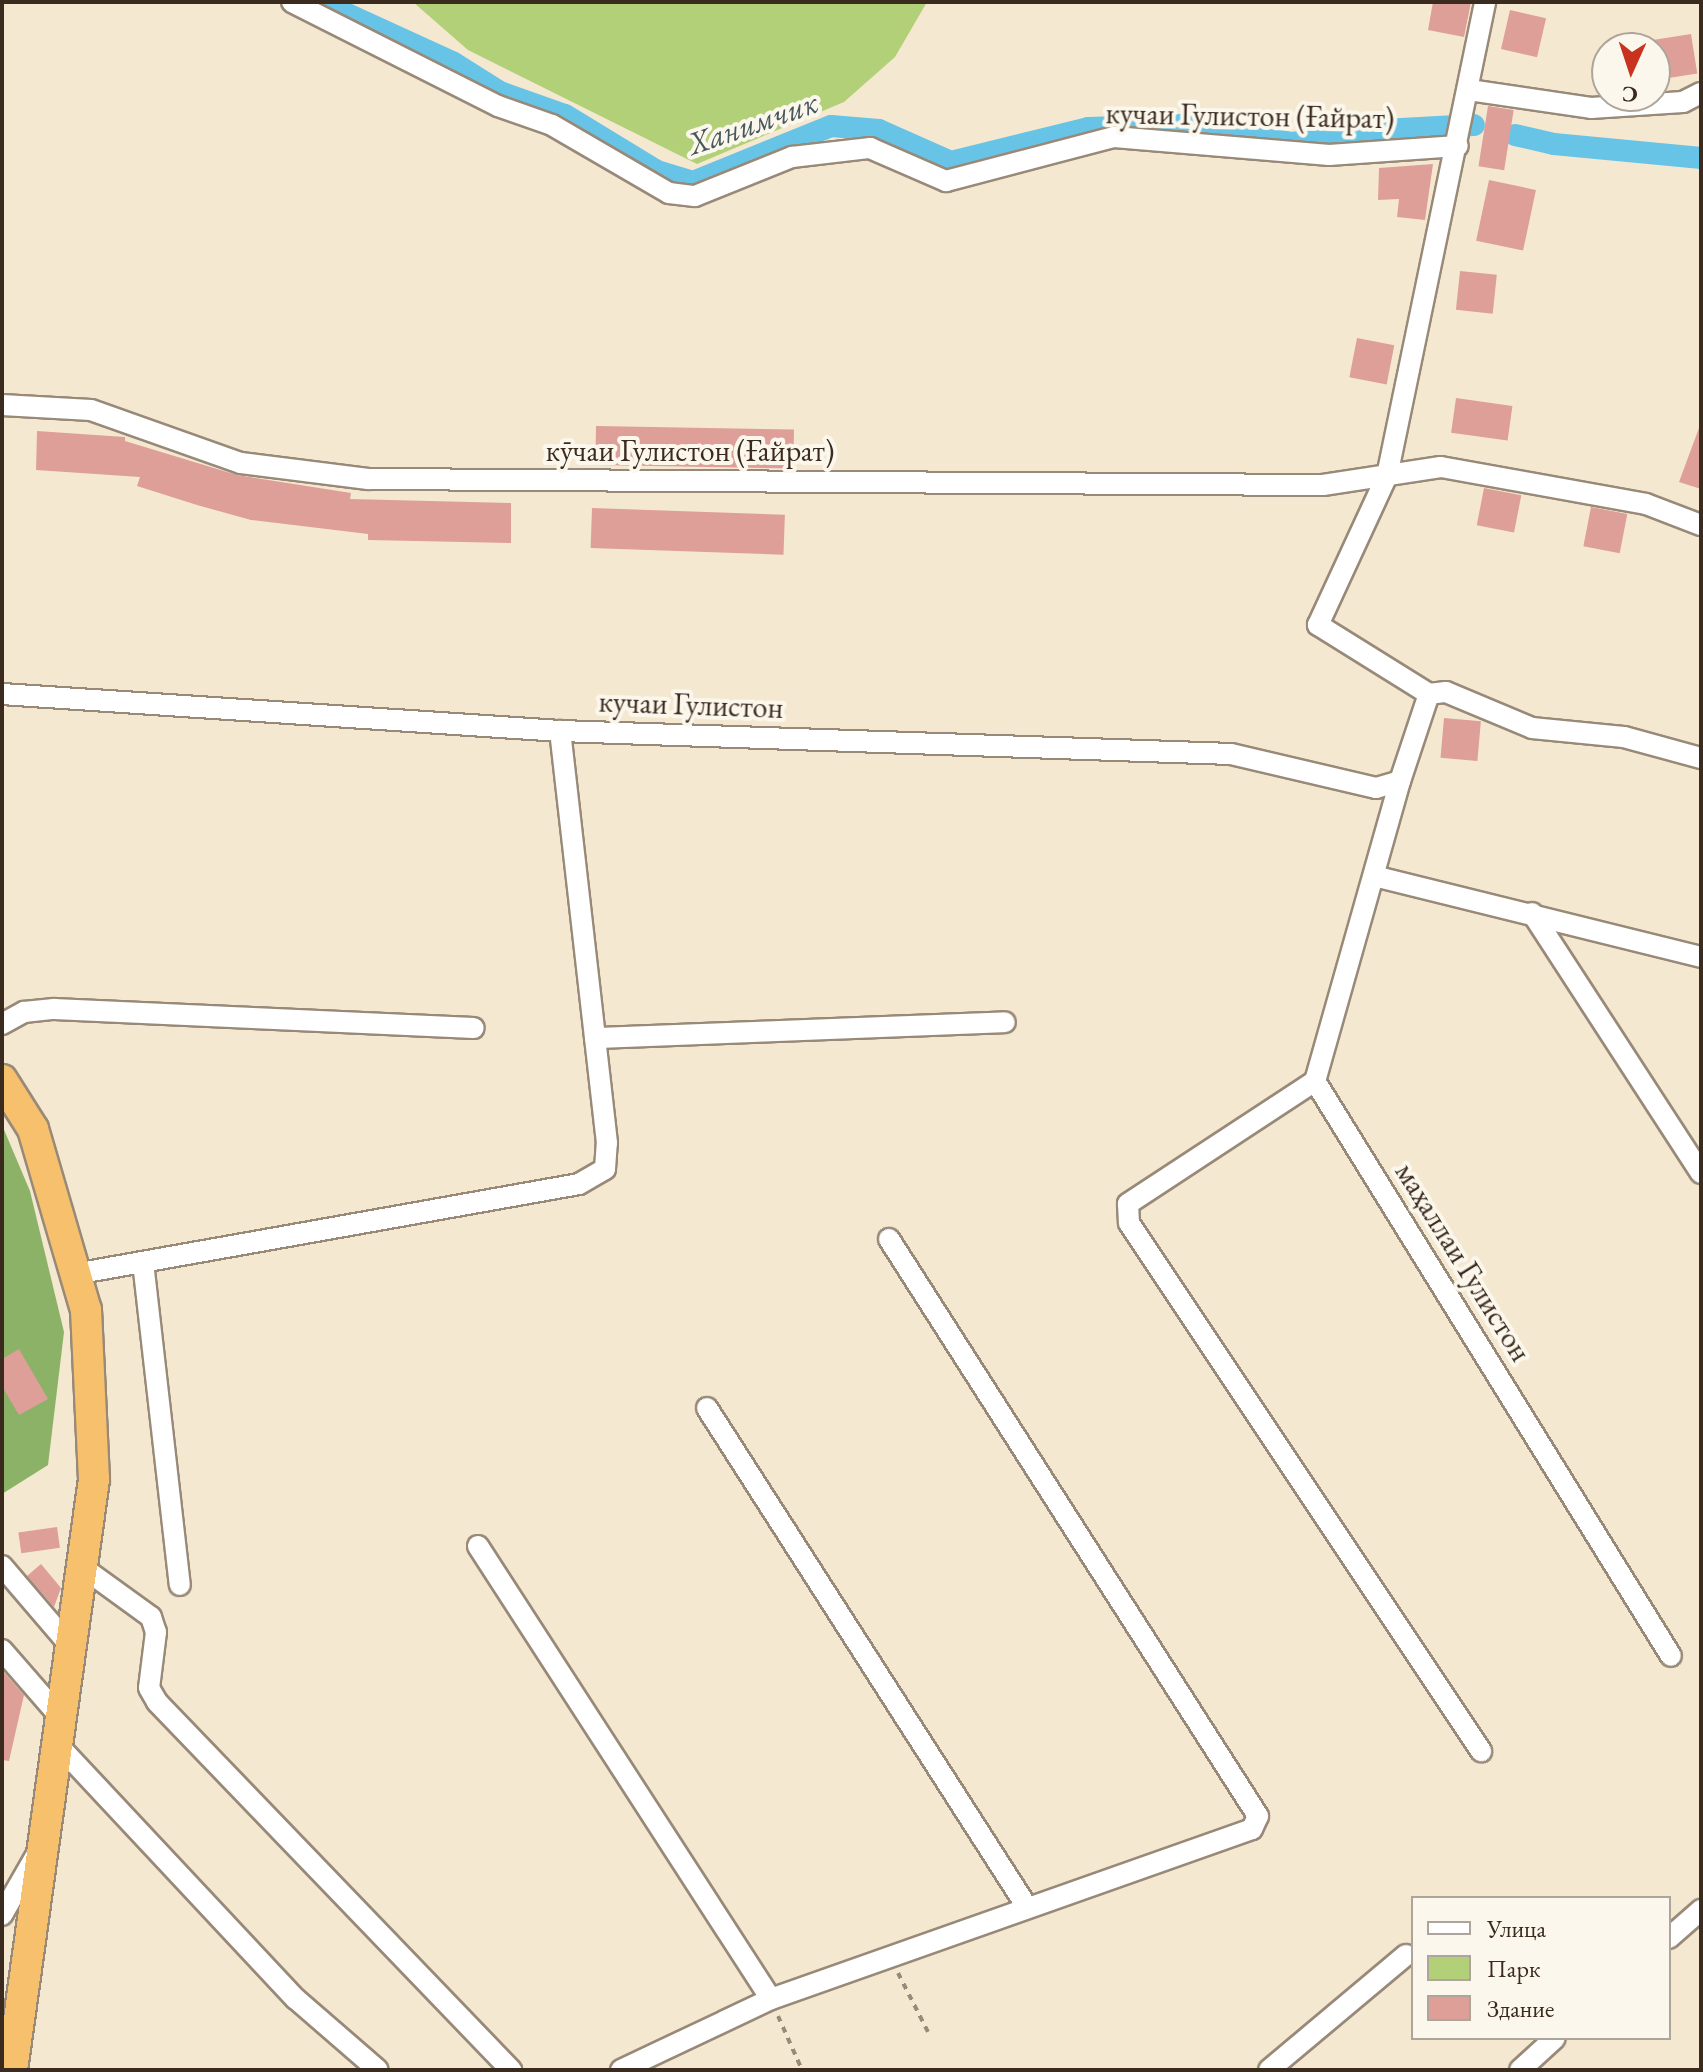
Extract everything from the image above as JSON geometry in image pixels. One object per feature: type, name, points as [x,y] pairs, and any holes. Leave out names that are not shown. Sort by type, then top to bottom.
[{"type":"highway","points":[[2,1080],[33,1129],[86,1310],[94,1479],[12,2070]]},
{"type":"street","name":"кучаи Гулистон (Ғайрат)","points":[[292,2],[498,106],[552,125],[656,186],[682,195],[695,196],[747,179],[792,157],[870,148],[946,181],[1114,137],[1329,155],[1459,142]]},
{"type":"street","points":[[1485,2],[1459,142],[1387,476],[1318,625],[1429,694],[1446,692],[1532,728],[1624,737],[1701,758]]},
{"type":"street","points":[[1468,94],[1591,108],[1683,102],[1701,93]]},
{"type":"street","name":"кӯчаи Гулистон (Ғайрат)","points":[[2,405],[91,410],[241,463],[368,479],[1323,485],[1387,476]]},
{"type":"street","points":[[1387,476],[1441,467],[1646,504],[1701,525]]},
{"type":"street","name":"кучаи Гулистон","points":[[2,694],[560,731],[1231,754],[1376,788],[1400,781]]},
{"type":"street","points":[[1429,694],[1400,781],[1315,1081],[1128,1204],[1129,1223],[1481,1751]]},
{"type":"street","points":[[75,1274],[579,1184],[605,1169],[607,1143],[560,731]]},
{"type":"street","points":[[1374,876],[1701,957]]},
{"type":"street","points":[[1532,913],[1701,1173]]},
{"type":"street","points":[[2,1024],[24,1012],[54,1009],[474,1028]]},
{"type":"street","points":[[595,1038],[1005,1022]]},
{"type":"street","name":"маҳаллаи Гулистон","points":[[1315,1081],[1671,1656]]},
{"type":"street","points":[[621,2070],[771,1999],[1252,1829],[1258,1816],[889,1239]]},
{"type":"street","points":[[143,1262],[180,1585]]},
{"type":"street","points":[[707,1408],[1027,1907]]},
{"type":"street","points":[[478,1546],[771,1999]]},
{"type":"street","points":[[2,1566],[72,1648]]},
{"type":"street","points":[[82,1567],[151,1617],[156,1632],[149,1688],[157,1702],[511,2070]]},
{"type":"street","points":[[2,1650],[60,1732],[296,1999],[378,2070]]},
{"type":"street","points":[[2,1915],[45,1840]]},
{"type":"street","points":[[1671,1936],[1701,1910]]},
{"type":"street","points":[[1269,2070],[1406,1955]]},
{"type":"street","points":[[1520,2070],[1553,2040]]},
{"type":"path","points":[[890,1956],[928,2032]]},
{"type":"path","points":[[771,1999],[802,2070]]},
{"type":"green space","points":[[413,2],[927,2],[895,57],[844,102],[697,164],[468,50]]},
{"type":"green space","points":[[2,1125],[30,1191],[64,1332],[48,1465],[2,1494]]},
{"type":"building","points":[[1433,2],[1471,2],[1464,37],[1428,30]]},
{"type":"building","points":[[1510,10],[1546,18],[1537,57],[1501,49]]},
{"type":"building","points":[[1691,34],[1697,74],[1671,78],[1671,37]]},
{"type":"building","points":[[1488,106],[1514,110],[1504,170],[1478,166]]},
{"type":"building","points":[[1433,164],[1425,220],[1397,217],[1399,199],[1378,200],[1379,168]]},
{"type":"building","points":[[1489,180],[1536,190],[1523,251],[1476,241]]},
{"type":"building","points":[[1460,271],[1497,275],[1493,314],[1456,310]]},
{"type":"building","points":[[1357,338],[1394,345],[1387,385],[1349,377]]},
{"type":"building","points":[[1456,398],[1512,406],[1508,441],[1451,433]]},
{"type":"building","points":[[596,426],[794,429],[793,468],[595,465]]},
{"type":"building","points":[[1701,428],[1701,489],[1679,482]]},
{"type":"building","points":[[37,431],[125,437],[125,441],[237,475],[351,493],[350,499],[511,503],[511,543],[368,540],[368,534],[251,520],[137,486],[140,477],[36,470]]},
{"type":"building","points":[[1484,488],[1521,495],[1514,533],[1477,525]]},
{"type":"building","points":[[1591,507],[1627,514],[1620,553],[1583,546]]},
{"type":"building","points":[[592,508],[785,515],[783,555],[591,548]]},
{"type":"building","points":[[1444,718],[1481,721],[1477,761],[1441,758]]},
{"type":"building","points":[[19,1349],[48,1399],[19,1415],[2,1386],[2,1359]]},
{"type":"building","points":[[57,1527],[60,1548],[21,1553],[18,1532]]},
{"type":"building","points":[[41,1564],[61,1588],[54,1607],[27,1576]]},
{"type":"building","points":[[2,1670],[24,1695],[9,1761],[2,1760]]},
{"type":"waterway","name":"Ханимчик","points":[[321,2],[454,63],[500,92],[565,115],[657,171],[693,182],[831,126],[879,130],[951,162],[1088,128],[1180,125],[1293,143],[1383,130],[1474,125]]},
{"type":"waterway","name":"Ханимчик","points":[[1515,135],[1554,144],[1701,158]]}]
